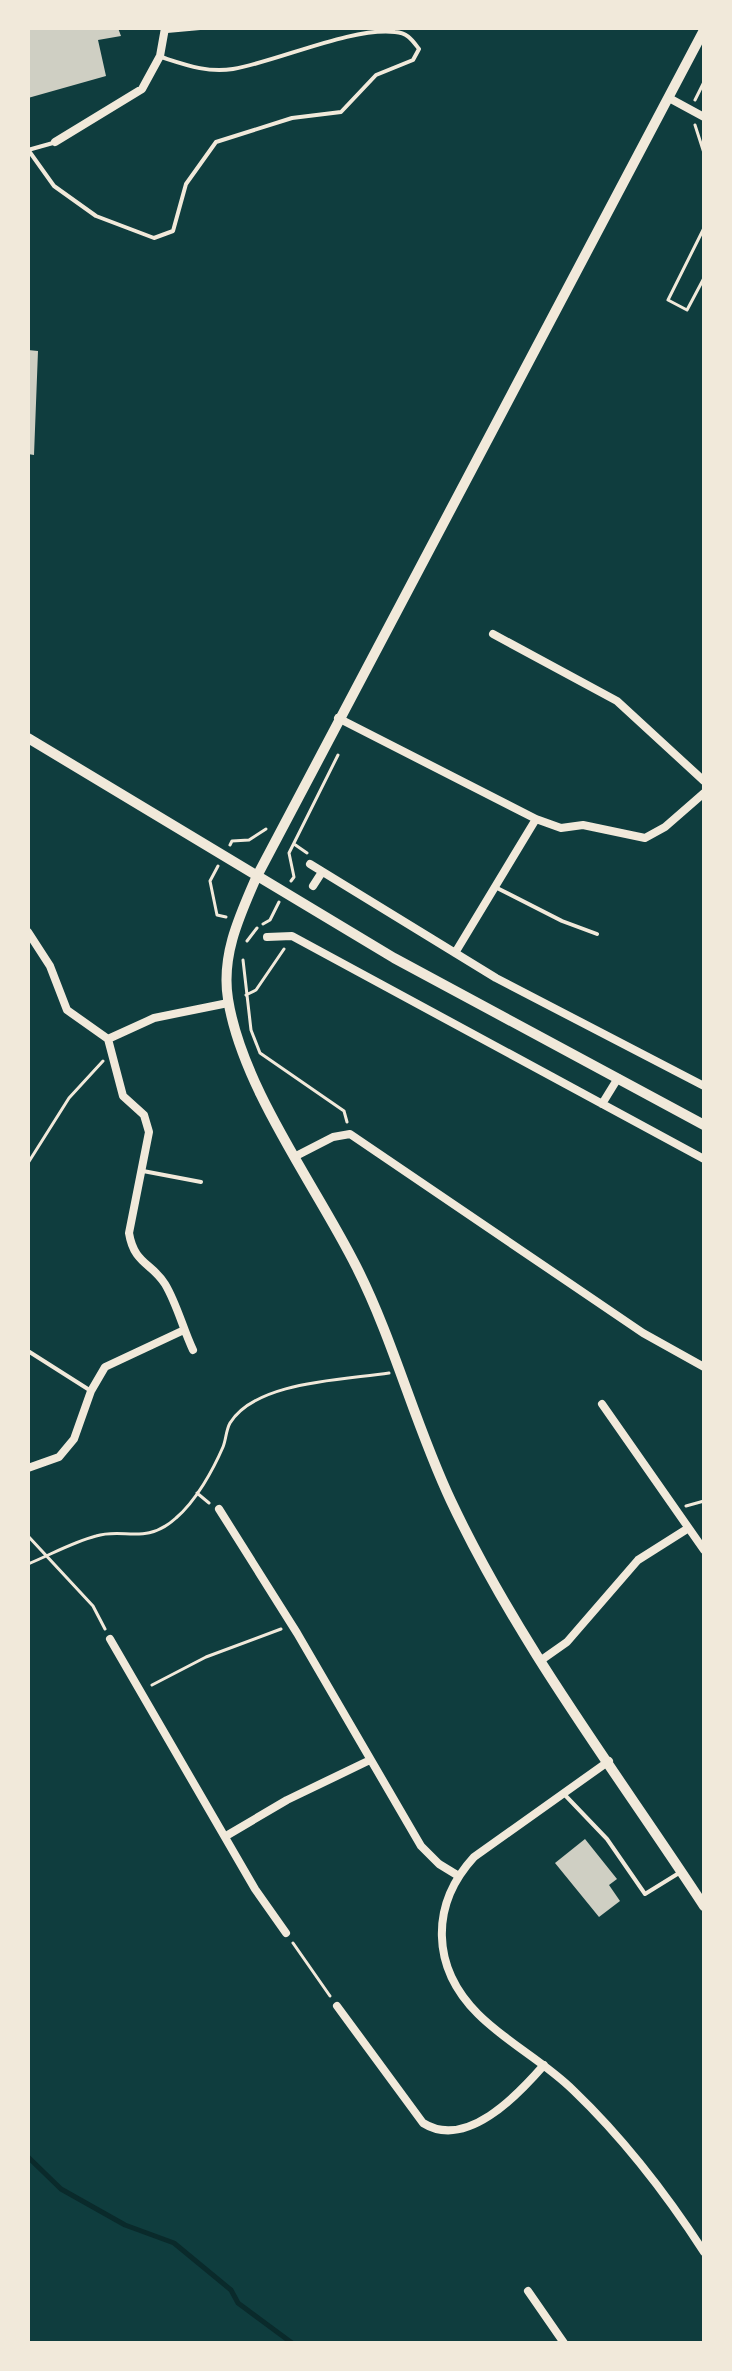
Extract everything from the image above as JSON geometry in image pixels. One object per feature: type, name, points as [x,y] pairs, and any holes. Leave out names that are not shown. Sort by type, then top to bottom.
[{"type":"street","points":[[55,142],[142,89],[160,56],[165,30]]},
{"type":"street","points":[[704,30],[337,718],[237,920],[227,964],[228,1003],[261,1091],[357,1268],[450,1499],[497,1591],[540,1661],[704,1906]]},
{"type":"street","points":[[669,98],[704,117]]},
{"type":"street","points":[[493,634],[617,701],[704,781]]},
{"type":"street","points":[[337,718],[536,819],[561,828],[583,825],[645,838],[665,827],[704,793]]},
{"type":"street","points":[[28,738],[256,878],[394,958],[704,1125]]},
{"type":"street","points":[[455,953],[536,819]]},
{"type":"street","points":[[310,864],[496,978],[704,1086]]},
{"type":"street","points":[[313,886],[322,872]]},
{"type":"street","points":[[28,932],[50,966],[67,1010],[108,1039],[123,1096],[147,1123],[143,1171],[129,1233],[131,1248],[142,1263],[164,1282],[193,1350]]},
{"type":"street","points":[[267,937],[292,936],[704,1159]]},
{"type":"street","points":[[108,1039],[154,1018],[228,1003]]},
{"type":"street","points":[[602,1104],[618,1078]]},
{"type":"street","points":[[296,1156],[333,1137],[350,1134],[643,1333],[704,1367]]},
{"type":"street","points":[[28,1468],[59,1457],[74,1439],[91,1391],[105,1367],[184,1330]]},
{"type":"street","points":[[602,1404],[704,1550]]},
{"type":"street","points":[[219,1509],[292,1624],[421,1846],[439,1864],[457,1875]]},
{"type":"street","points":[[540,1661],[567,1642],[638,1560],[687,1529]]},
{"type":"street","points":[[110,1639],[255,1889],[286,1933]]},
{"type":"street","points":[[226,1836],[287,1800],[370,1760]]},
{"type":"street","points":[[609,1761],[474,1857],[457,1875],[443,1906],[439,1935],[447,1967],[478,2013],[574,2091],[655,2184],[704,2252]]},
{"type":"street","points":[[337,2006],[423,2123],[433,2129],[446,2132],[470,2127],[520,2092],[544,2065]]},
{"type":"street","points":[[528,2291],[564,2343]]},
{"type":"lane","points":[[165,30],[200,28]]},
{"type":"lane","points":[[55,142],[29,150],[54,186],[96,216],[154,238],[173,231],[186,184],[216,142],[292,118],[341,112],[376,75],[413,60],[419,49],[410,36],[394,32],[361,36],[232,69],[201,71],[160,56]]},
{"type":"lane","points":[[495,887],[562,921],[597,934]]},
{"type":"lane","points":[[143,1171],[201,1182]]},
{"type":"lane","points":[[28,1351],[91,1391]]},
{"type":"lane","points":[[563,1793],[607,1839],[645,1894],[681,1871]]},
{"type":"path","points":[[704,82],[690,109],[704,153]]},
{"type":"path","points":[[704,228],[668,300],[687,310],[704,278]]},
{"type":"path","points":[[694,247],[704,243]]},
{"type":"path","points":[[259,926],[217,915],[210,881],[232,841],[249,840],[264,828]]},
{"type":"path","points":[[228,1003],[256,990],[292,936]]},
{"type":"path","points":[[28,1163],[78,1086],[98,1062],[113,1058]]},
{"type":"path","points":[[28,1564],[99,1534],[132,1537],[161,1529],[178,1518],[197,1493],[222,1448],[230,1423],[255,1400],[288,1388],[400,1372]]},
{"type":"path","points":[[28,1536],[93,1606],[110,1639]]},
{"type":"path","points":[[141,1691],[206,1657],[292,1624]]},
{"type":"path","points":[[286,1933],[337,2006]]},
{"type":"building","points":[[28,28],[118,28],[121,36],[98,40],[106,76],[28,98]]},
{"type":"building","points":[[28,350],[38,351],[34,455],[28,454]]},
{"type":"building","points":[[585,1839],[617,1879],[609,1885],[620,1901],[599,1917],[555,1863]]},
{"type":"waterway","points":[[28,2157],[61,2189],[125,2225],[174,2243],[231,2290],[238,2303],[292,2343]]}]
